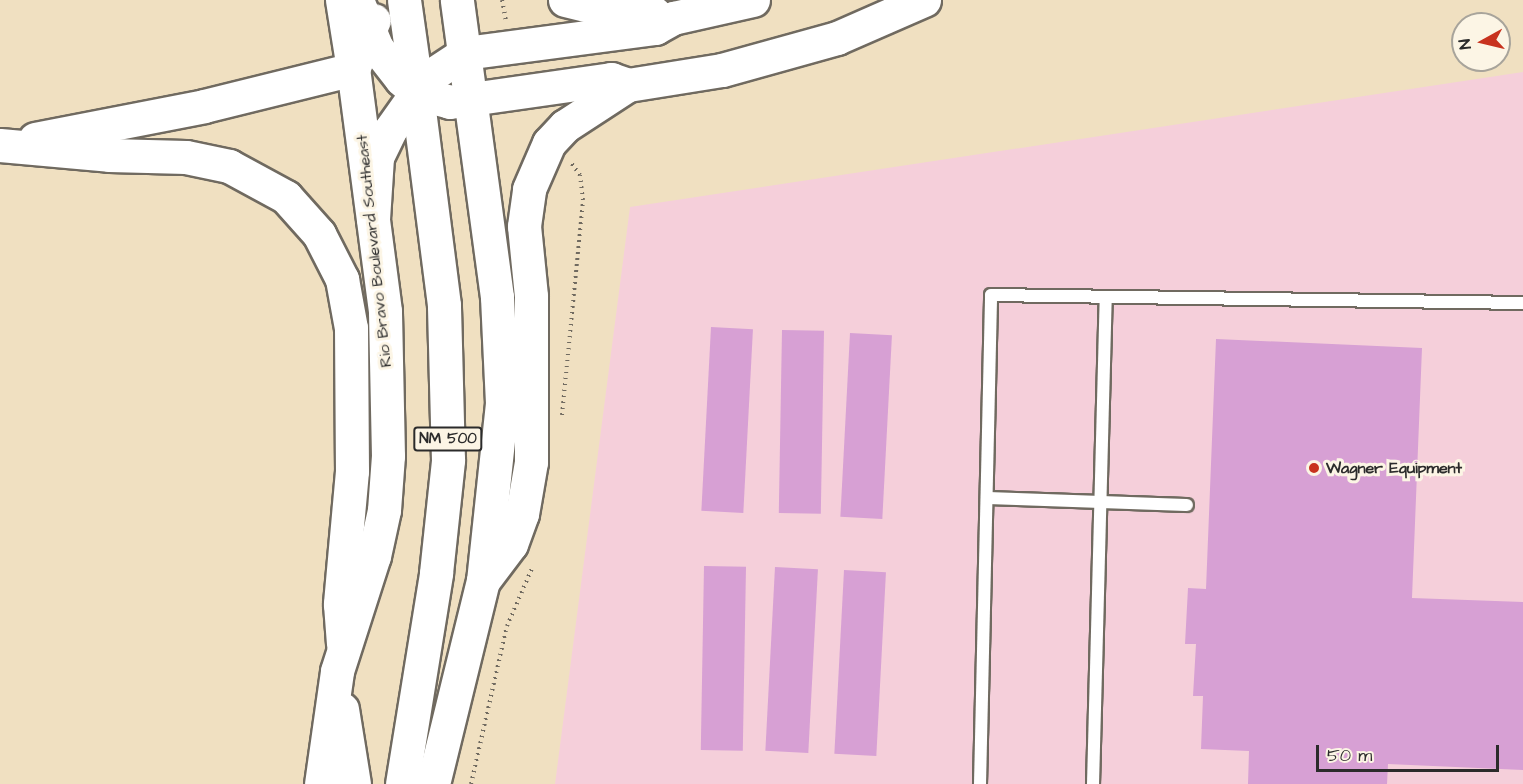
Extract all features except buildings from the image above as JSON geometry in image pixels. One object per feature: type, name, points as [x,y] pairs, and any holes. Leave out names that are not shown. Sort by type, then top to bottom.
[{"type":"main road","name":"Rio Bravo Boulevard Southeast","points":[[321,784],[340,658],[374,556],[384,510],[388,456],[388,357],[373,219],[342,0]]},
{"type":"main road","points":[[357,0],[369,32],[390,66],[417,93],[450,102],[611,79],[628,85]]},
{"type":"main road","points":[[5,145],[204,106],[353,69],[380,0]]},
{"type":"main road","name":"NM 500","points":[[402,784],[436,573],[448,460],[444,305],[404,0]]},
{"type":"main road","points":[[433,784],[483,581],[498,461],[500,343],[458,0]]},
{"type":"main road","points":[[565,0],[610,11],[654,13],[673,18]]},
{"type":"main road","points":[[373,219],[377,157],[390,130],[427,78],[465,52],[655,28],[673,18],[753,0]]},
{"type":"main road","points":[[483,581],[511,544],[522,514],[531,462],[531,296],[524,226],[529,189],[549,143],[565,126],[628,85],[722,70],[804,50],[924,0]]},
{"type":"main road","points":[[5,145],[109,155],[186,157],[229,166],[286,197],[320,234],[342,279],[351,328],[352,471],[340,604],[340,658],[354,784]]},
{"type":"lane","points":[[980,784],[991,295],[1523,303]]},
{"type":"lane","points":[[1093,784],[1106,297]]},
{"type":"lane","points":[[987,498],[1187,505]]},
{"type":"path","points":[[502,0],[508,32]]},
{"type":"shaded area","points":[[1523,72],[1523,784],[555,784],[630,207]]},
{"type":"place","name":"Wagner Equipment","points":[[1314,468]]}]
